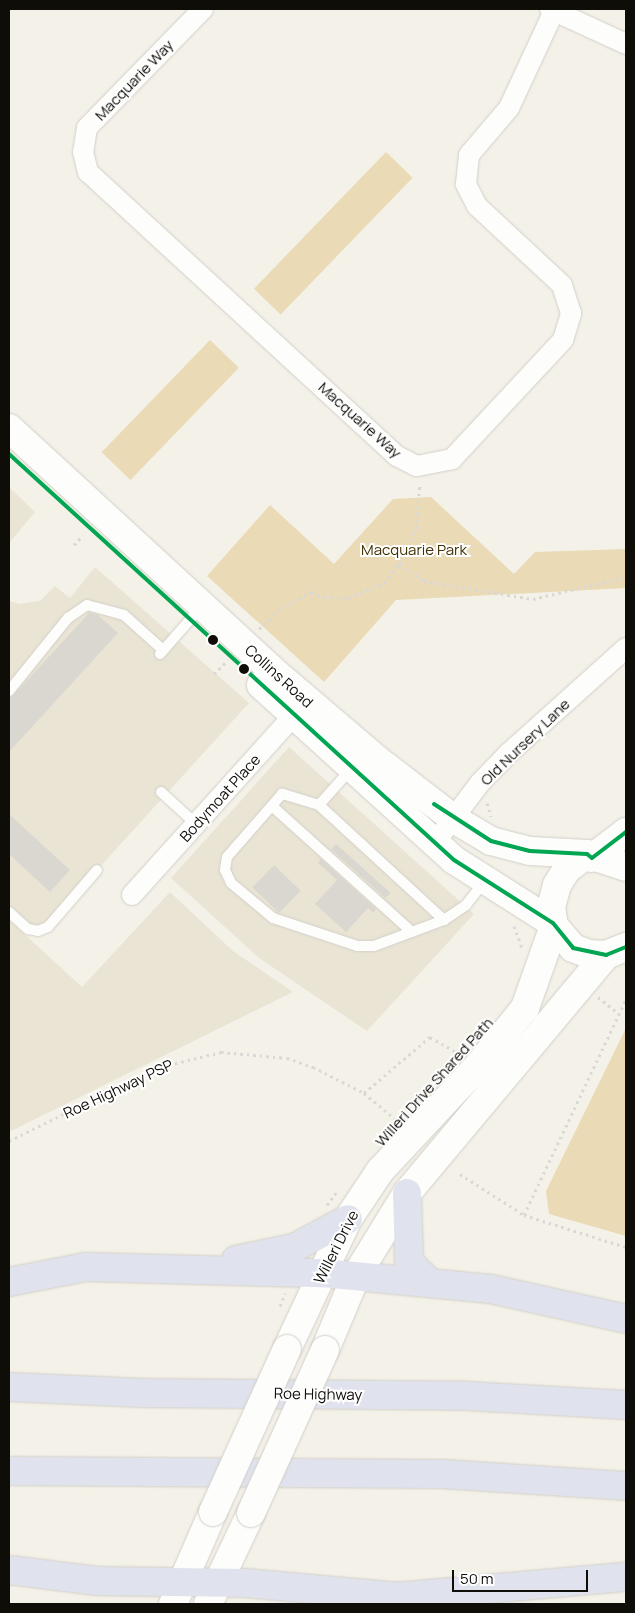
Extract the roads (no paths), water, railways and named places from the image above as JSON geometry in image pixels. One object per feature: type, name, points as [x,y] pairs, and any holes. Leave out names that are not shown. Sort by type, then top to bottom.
[{"type":"highway","points":[[407,1193],[409,1262],[428,1282]]},
{"type":"highway","points":[[201,1267],[294,1248],[337,1213]]},
{"type":"highway","points":[[9,1282],[86,1267],[201,1267],[322,1273],[491,1289],[626,1319]]},
{"type":"highway","name":"Roe Highway","points":[[9,1387],[144,1393],[468,1396],[626,1405]]},
{"type":"highway","points":[[9,1471],[442,1474],[626,1486]]},
{"type":"highway","points":[[9,1570],[97,1581],[177,1594],[403,1597]]},
{"type":"highway","points":[[300,1604],[626,1578]]},
{"type":"highway","points":[[97,1581],[122,1604]]},
{"type":"main road","name":"Collins Road","points":[[9,428],[196,613]]},
{"type":"main road","name":"Collins Road","points":[[9,454],[196,613],[359,760],[434,844],[484,882],[554,925]]},
{"type":"main road","name":"Collins Road","points":[[359,760],[491,841],[520,848],[590,856]]},
{"type":"main road","name":"Willeri Drive","points":[[177,1594],[322,1273],[337,1213],[380,1171],[478,1066],[525,1008],[554,925],[551,907],[557,885],[567,869],[626,832]]},
{"type":"main road","points":[[590,856],[609,859],[626,867]]},
{"type":"main road","name":"Willeri Drive","points":[[554,925],[573,948],[589,954],[616,951]]},
{"type":"main road","name":"Willeri Drive","points":[[213,1594],[252,1513],[356,1276],[407,1193],[616,951]]},
{"type":"street","name":"Macquarie Way","points":[[203,9],[88,128],[83,152],[88,172],[397,456],[418,466],[452,459],[563,340],[571,313],[562,285],[477,206],[466,184],[469,155],[509,108],[552,10]]},
{"type":"street","points":[[552,10],[626,44]]},
{"type":"street","name":"Old Nursery Lane","points":[[434,844],[480,783],[509,754],[626,648]]},
{"type":"street","name":"Bodymoat Place","points":[[132,895],[301,708]]},
{"type":"lane","points":[[9,691],[68,618],[87,605],[124,615],[162,652],[196,613]]},
{"type":"lane","points":[[319,805],[359,760]]},
{"type":"lane","points":[[161,792],[196,824]]},
{"type":"lane","points":[[444,920],[319,805],[282,794],[228,857],[225,870],[231,883],[273,918],[357,946],[374,946],[444,920],[466,905],[484,882]]},
{"type":"lane","points":[[272,806],[412,932]]},
{"type":"lane","points":[[9,912],[28,929],[38,932],[48,927],[97,870]]},
{"type":"park label","name":"Macquarie Park","points":[[414,550]]}]
